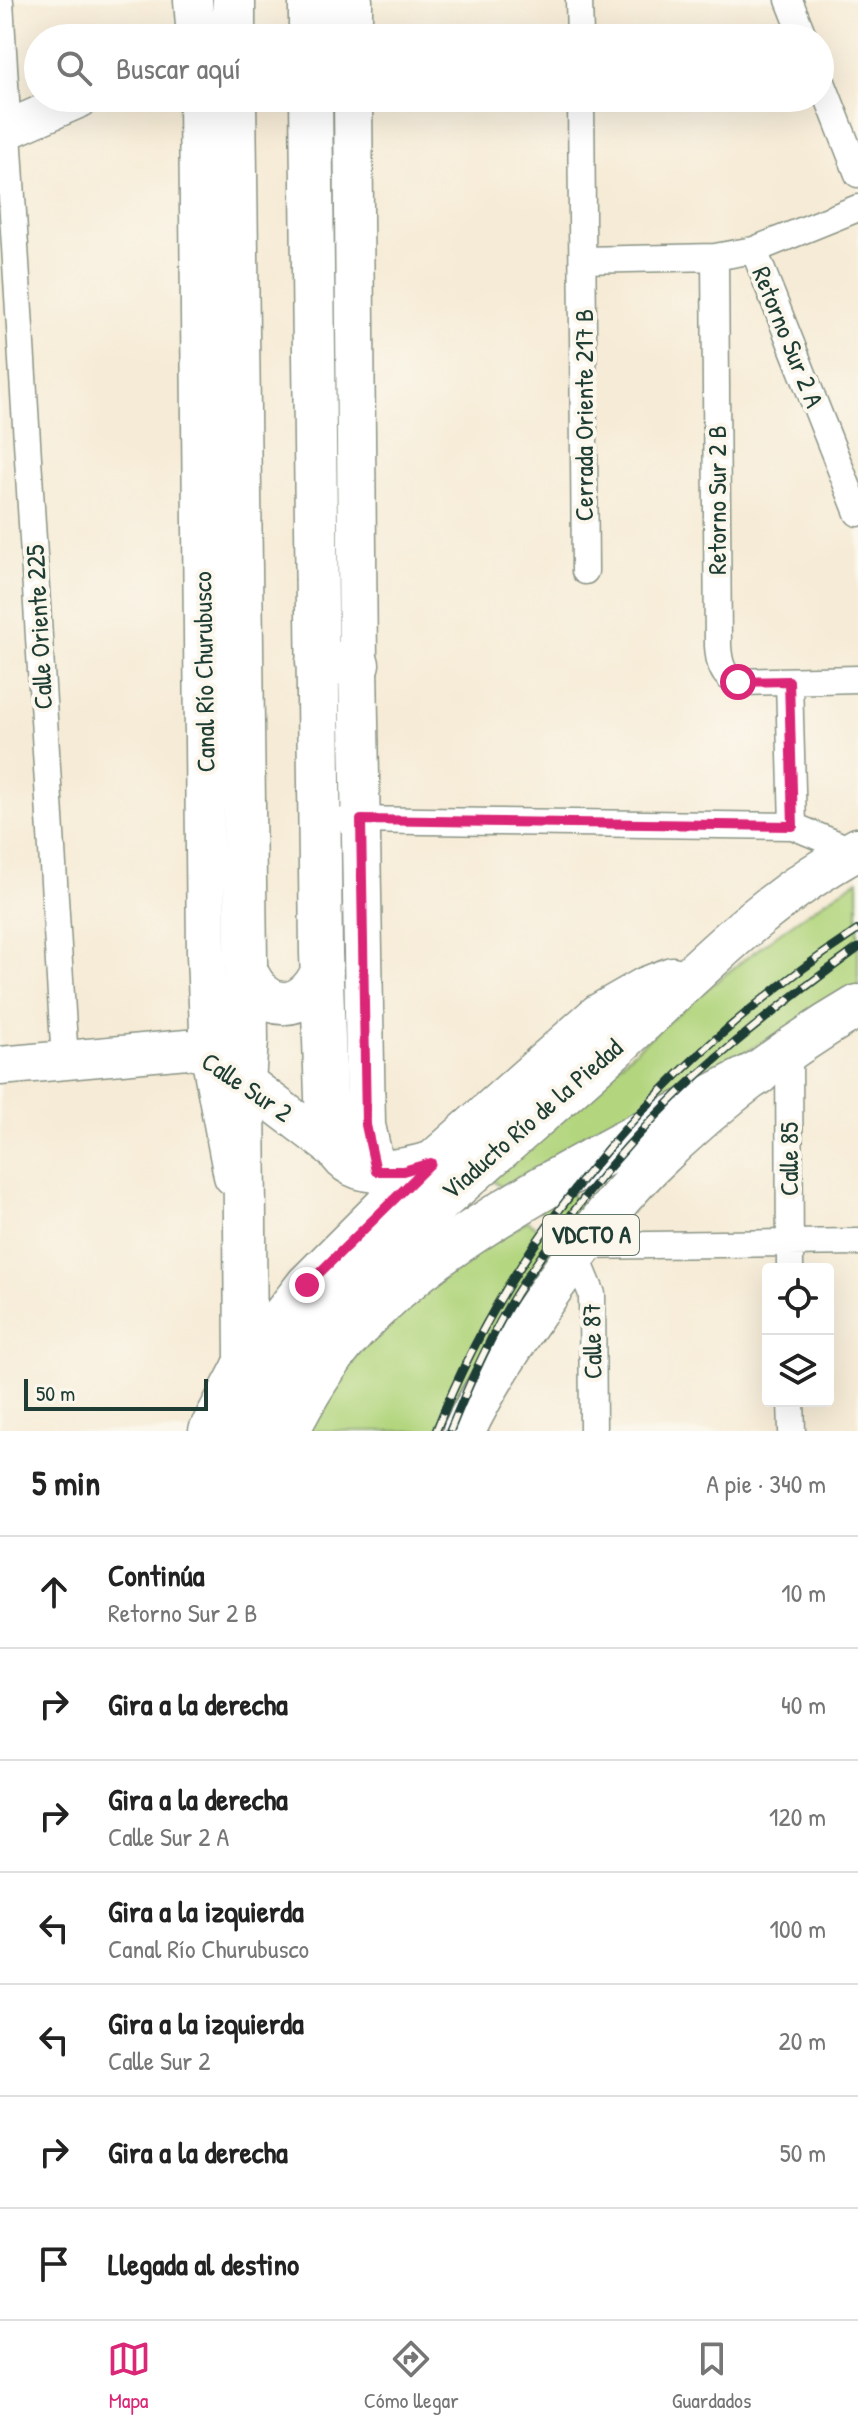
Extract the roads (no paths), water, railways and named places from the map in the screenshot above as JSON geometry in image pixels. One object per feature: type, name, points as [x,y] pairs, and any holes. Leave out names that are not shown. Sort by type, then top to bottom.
[{"type":"highway","points":[[287,1431],[310,1386],[352,1331],[426,1263],[480,1225],[630,1138],[773,1061]]},
{"type":"highway","points":[[211,1431],[246,1365]]},
{"type":"main road","points":[[234,0],[234,24]]},
{"type":"main road","name":"Canal Río Churubusco","points":[[235,112],[247,1040],[244,1081],[246,1365]]},
{"type":"main road","points":[[311,112],[322,972],[327,1126],[338,1152]]},
{"type":"main road","points":[[317,662],[358,664]]},
{"type":"main road","name":"Viaducto Río de la Piedad","points":[[250,1431],[273,1382],[293,1351],[352,1284],[464,1179],[610,1052],[699,967],[768,909],[856,850]]},
{"type":"main road","points":[[190,1431],[246,1365],[307,1285],[431,1163],[599,1015],[646,988],[699,967]]},
{"type":"main road","points":[[246,970],[262,996],[281,1003],[291,1003],[308,995],[322,972]]},
{"type":"main road","name":"VDCTO A","points":[[464,1431],[510,1349],[578,1250],[649,1167],[773,1061],[858,1006]]},
{"type":"main road","name":"Calle Sur 2","points":[[338,1152],[350,1162],[376,1171]]},
{"type":"main road","points":[[376,1171],[403,1171],[431,1163]]},
{"type":"street","points":[[193,0],[195,24]]},
{"type":"street","points":[[353,0],[353,24]]},
{"type":"street","points":[[579,0],[580,24]]},
{"type":"street","points":[[789,0],[798,24]]},
{"type":"street","name":"Calle Oriente 225","points":[[0,2],[4,131],[65,1061]]},
{"type":"street","points":[[4,131],[48,112]]},
{"type":"street","name":"Canal Río Churubusco","points":[[198,112],[206,955],[210,1055],[245,1242]]},
{"type":"street","points":[[353,112],[366,1125],[376,1171]]},
{"type":"street","name":"Cerrada Oriente 217 B","points":[[581,112],[585,571]]},
{"type":"street","points":[[834,112],[858,174]]},
{"type":"street","points":[[583,260],[715,257],[754,250],[858,208]]},
{"type":"street","name":"Retorno Sur 2 A","points":[[754,250],[858,513]]},
{"type":"street","name":"Retorno Sur 2 B","points":[[715,257],[718,655],[730,680],[789,681]]},
{"type":"street","points":[[793,826],[789,681],[858,679]]},
{"type":"street","points":[[319,819],[793,826],[856,850]]},
{"type":"street","name":"Calle Sur 2","points":[[0,1066],[187,1049],[210,1055],[338,1152]]},
{"type":"street","name":"Calle 85","points":[[773,1061],[790,1256]]},
{"type":"street","points":[[578,1250],[790,1256],[858,1242]]},
{"type":"street","name":"Calle 87","points":[[578,1250],[592,1294],[593,1431]]},
{"type":"street","points":[[791,1407],[792,1431]]},
{"type":"railway","points":[[436,1431],[470,1355],[511,1282],[557,1213],[608,1148],[665,1087],[726,1030],[790,978],[858,930]]},
{"type":"railway","points":[[450,1431],[480,1361],[516,1294],[556,1235],[601,1178],[649,1123],[700,1073],[777,1009],[858,948]]}]
